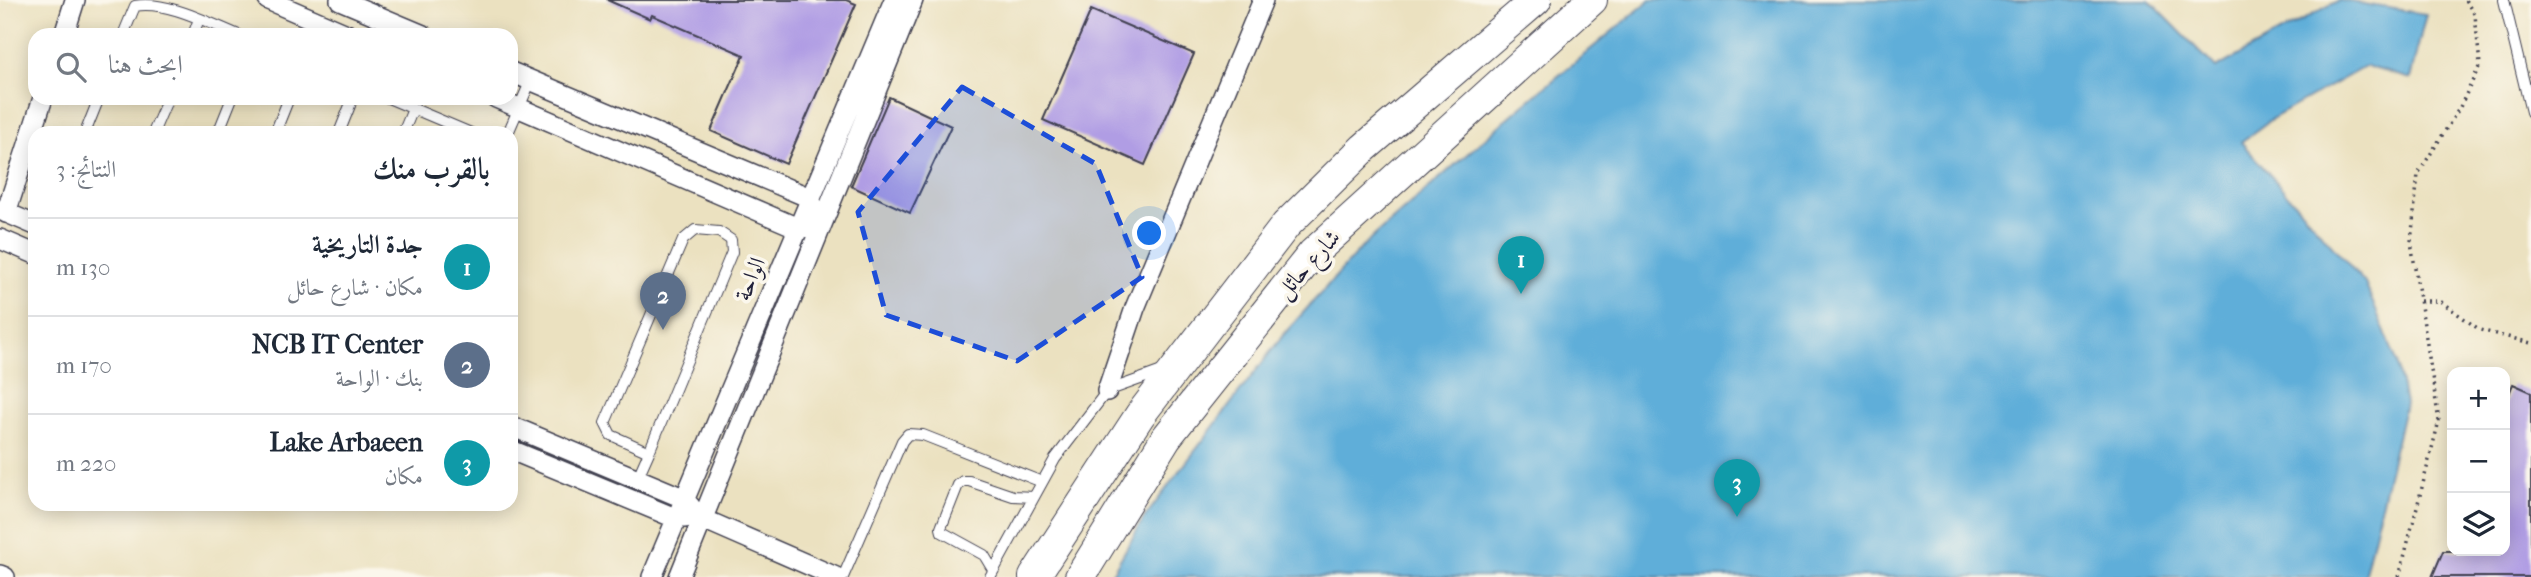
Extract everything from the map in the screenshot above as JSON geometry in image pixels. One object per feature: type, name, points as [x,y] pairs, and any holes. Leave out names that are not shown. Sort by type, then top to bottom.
[{"type":"main road","name":"شارع حائل","points":[[1034,577],[1140,415],[1286,225],[1364,148],[1536,0]]},
{"type":"main road","name":"شارع حائل","points":[[1080,577],[1166,438],[1313,253],[1592,0]]},
{"type":"street","points":[[66,28],[75,0]]},
{"type":"street","points":[[268,0],[333,28]]},
{"type":"street","points":[[340,0],[406,28]]},
{"type":"street","name":"الواحة","points":[[652,577],[894,0]]},
{"type":"street","name":"الواحة","points":[[679,577],[913,0]]},
{"type":"street","points":[[1107,391],[1135,308],[1263,0]]},
{"type":"street","points":[[511,105],[798,228],[820,226],[810,198],[518,75]]},
{"type":"street","points":[[33,126],[41,105]]},
{"type":"street","points":[[28,141],[3,212],[28,222]]},
{"type":"street","points":[[0,239],[28,251]]},
{"type":"street","points":[[518,429],[683,499],[703,519],[836,577]]},
{"type":"street","points":[[518,453],[675,518],[703,519]]},
{"type":"lane","points":[[2504,0],[2531,112]]},
{"type":"lane","points":[[126,28],[135,6],[148,2],[167,5],[222,28]]},
{"type":"lane","points":[[196,28],[199,19]]},
{"type":"lane","points":[[511,126],[531,80]]},
{"type":"lane","points":[[88,126],[96,105]]},
{"type":"lane","points":[[156,126],[164,105]]},
{"type":"lane","points":[[221,126],[229,105]]},
{"type":"lane","points":[[278,126],[286,105]]},
{"type":"lane","points":[[342,126],[350,105]]},
{"type":"lane","points":[[404,105],[451,126]]},
{"type":"lane","points":[[406,126],[413,109]]},
{"type":"lane","points":[[637,479],[649,452],[732,252],[731,240],[719,232],[695,230],[683,240],[604,423],[611,435],[649,452]]},
{"type":"lane","points":[[992,574],[1055,459],[1107,391],[1179,365]]},
{"type":"lane","points":[[843,577],[902,441],[908,434],[923,435],[1042,482]]},
{"type":"lane","points":[[992,574],[984,555],[942,532],[941,528],[958,485],[969,481],[1013,496],[1034,497]]},
{"type":"path","points":[[2399,577],[2439,421],[2410,242],[2418,174],[2460,107],[2480,65],[2475,15],[2465,0]]},
{"type":"path","points":[[2420,301],[2440,301],[2480,330],[2531,343]]},
{"type":"highlighted area","points":[[962,87],[1096,164],[1142,277],[1017,361],[886,315],[858,212]]},
{"type":"water","points":[[1650,0],[2149,0],[2216,68],[2339,0],[2426,14],[2410,79],[2366,66],[2270,120],[2241,142],[2365,283],[2397,362],[2405,404],[2364,577],[1110,577],[1144,518],[1284,334],[1364,245],[1516,111]]},
{"type":"building","points":[[607,0],[846,0],[856,4],[786,164],[711,131],[744,55],[652,15],[650,19]]},
{"type":"building","points":[[1091,10],[1194,54],[1145,165],[1043,120]]},
{"type":"building","points":[[889,97],[951,126],[910,213],[851,186]]},
{"type":"building","points":[[2513,384],[2531,392],[2531,577],[2432,577],[2443,551],[2447,551],[2447,556],[2510,556],[2510,392]]},
{"type":"place","name":"جدة التاريخية","points":[[1521,294]]},
{"type":"place","name":"NCB IT Center","points":[[663,330]]},
{"type":"place","name":"Lake Arbaeen","points":[[1737,517]]}]
